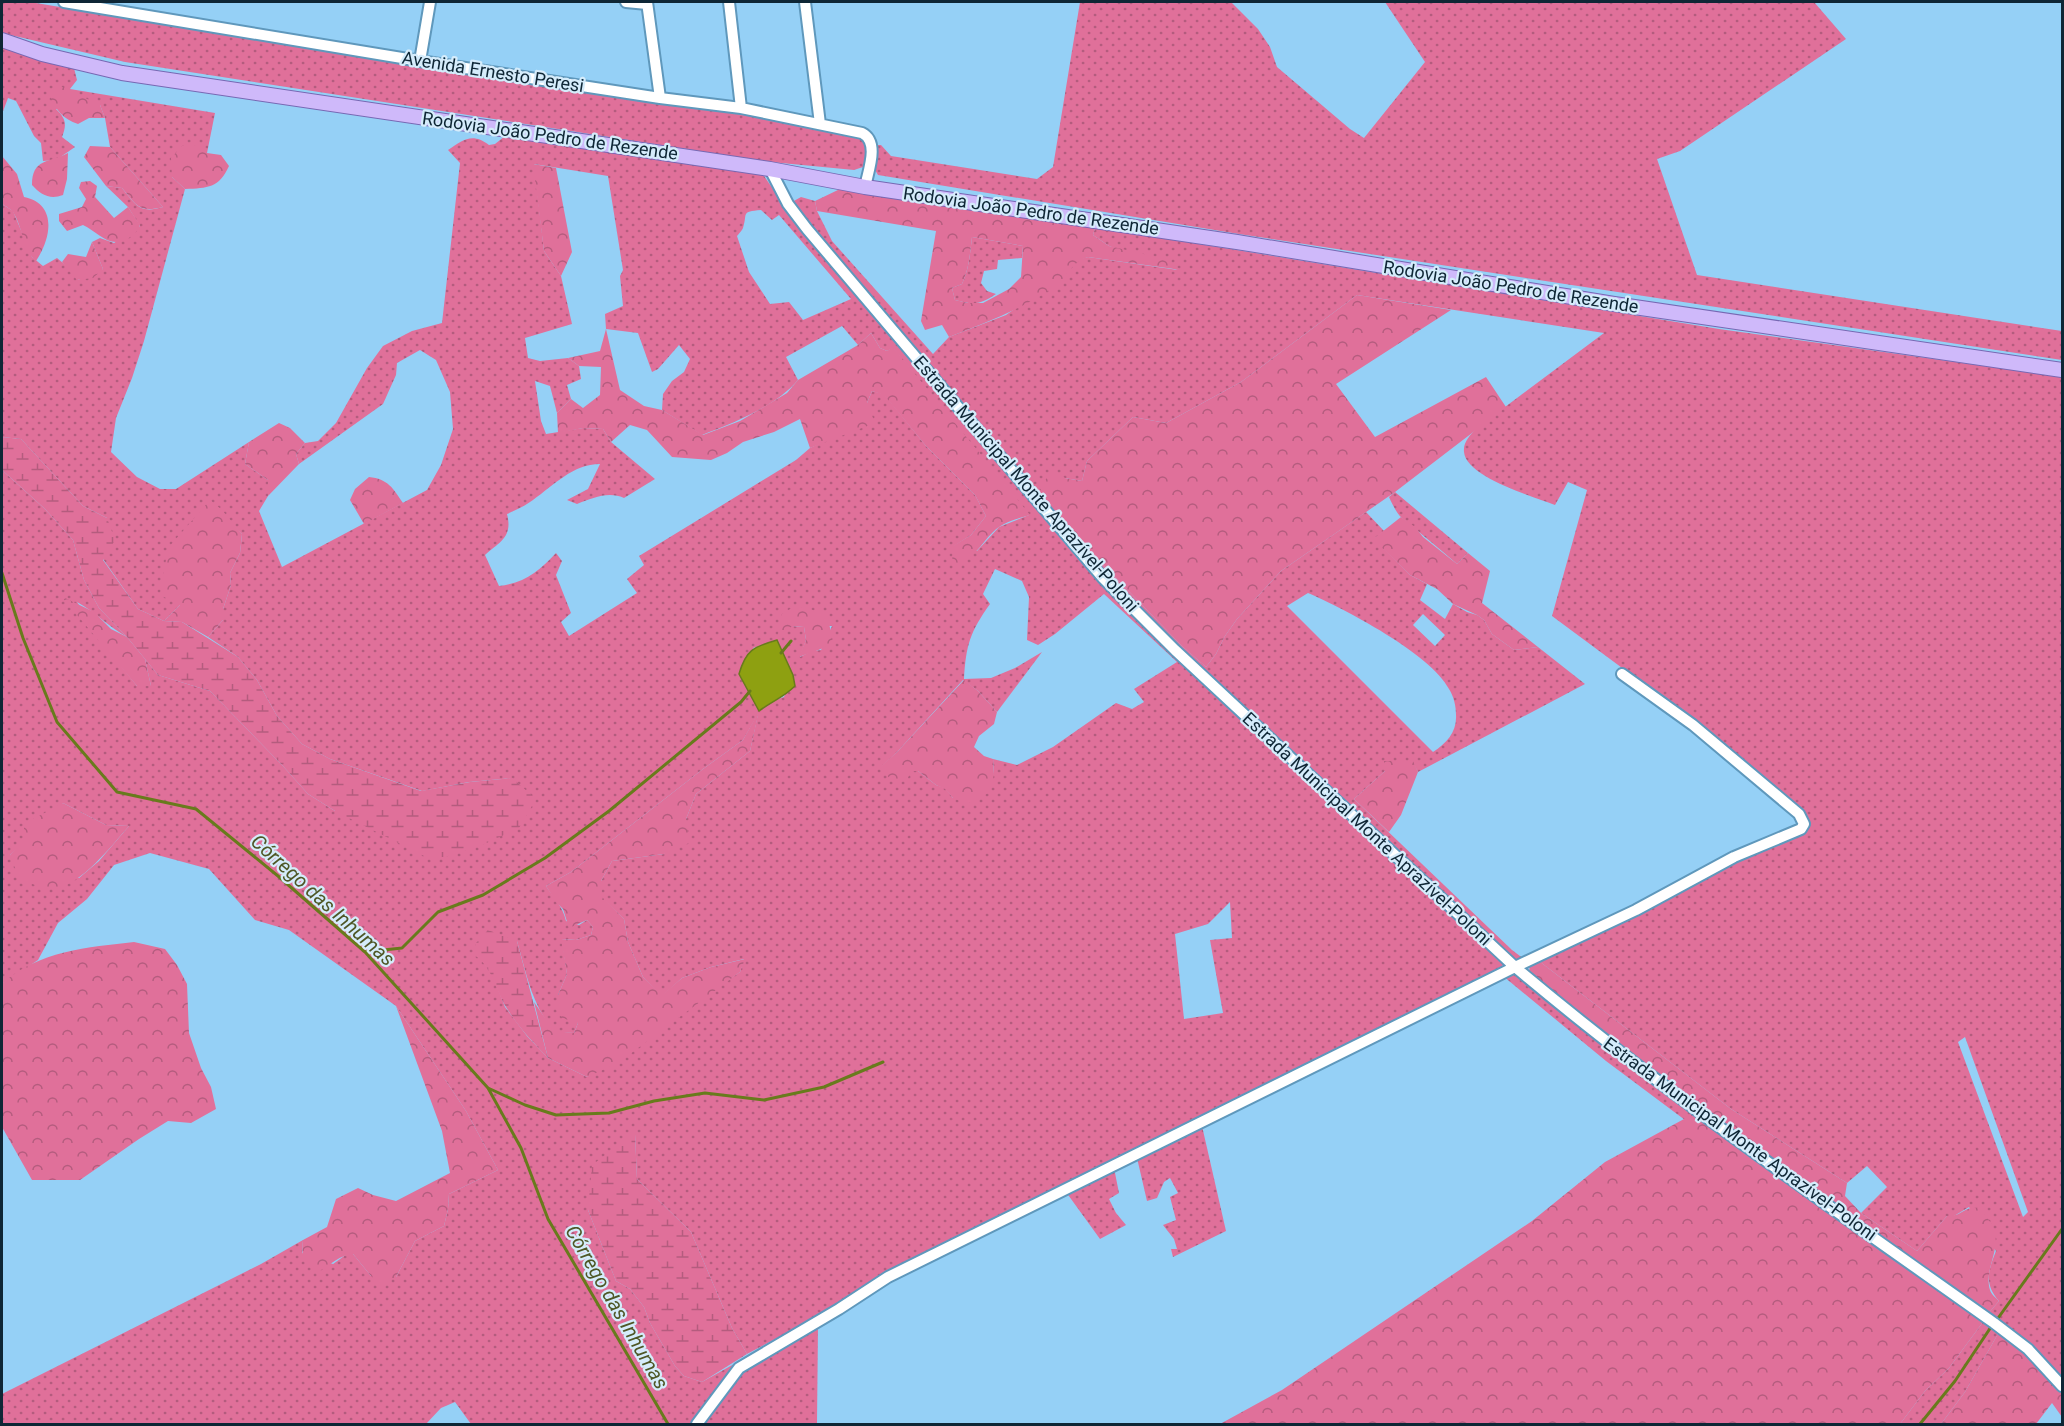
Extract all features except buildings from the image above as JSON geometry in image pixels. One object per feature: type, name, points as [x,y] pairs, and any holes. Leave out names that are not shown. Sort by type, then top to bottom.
[{"type":"main road","name":"Rodovia João Pedro de Rezende","points":[[2,40],[42,54],[122,74],[770,169],[865,187],[1238,242],[1614,304],[2062,370]]},
{"type":"street","name":"Avenida Ernesto Peresi","points":[[64,2],[115,6],[420,61],[660,98],[741,108],[862,132],[873,145],[865,187]]},
{"type":"street","points":[[420,61],[430,2]]},
{"type":"street","points":[[626,2],[647,3],[660,98]]},
{"type":"street","points":[[729,2],[741,108]]},
{"type":"street","points":[[805,2],[820,124]]},
{"type":"street","name":"Estrada Municipal Monte Aprazível-Poloni","points":[[770,169],[789,204],[807,229],[1103,578],[1175,650],[1515,967],[1620,1053],[2028,1349],[2062,1386]]},
{"type":"street","points":[[697,1425],[739,1368],[888,1277],[1515,967],[1636,910],[1734,857],[1797,831],[1803,826],[1803,820],[1799,814],[1693,725],[1623,674]]},
{"type":"green space","points":[[2,2],[30,2],[419,67],[739,113],[864,140],[867,153],[863,167],[854,170],[771,162],[125,62],[2,33]]},
{"type":"green space","points":[[1080,2],[1231,2],[1258,29],[1270,47],[1277,67],[1350,129],[1364,138],[1425,62],[1385,2],[1814,2],[1846,39],[1680,151],[1657,159],[1697,275],[2062,331],[2062,360],[1239,234],[878,175],[874,168],[875,145],[881,145],[891,156],[1037,179],[1053,167]]},
{"type":"green space","points":[[2,46],[74,68],[77,80],[70,89],[215,113],[207,153],[172,177],[185,189],[144,341],[116,418],[111,452],[137,477],[160,489],[176,489],[249,442],[245,464],[268,480],[268,496],[259,511],[282,567],[427,490],[441,465],[453,429],[450,392],[436,360],[420,350],[397,363],[396,375],[383,404],[299,464],[296,454],[305,443],[318,441],[336,423],[367,368],[383,346],[412,331],[442,323],[460,163],[448,150],[468,139],[478,139],[489,145],[495,144],[505,136],[762,173],[784,205],[1101,580],[1504,962],[1503,965],[747,1354],[732,1328],[691,1232],[637,1179],[635,1134],[588,1210],[616,1281],[630,1289],[644,1307],[650,1323],[675,1366],[684,1376],[702,1382],[734,1364],[692,1424],[471,1424],[455,1402],[441,1408],[426,1424],[2,1424],[2,1394],[261,1264],[303,1240],[302,1253],[333,1264],[347,1254],[353,1254],[371,1276],[396,1277],[415,1241],[444,1226],[449,1194],[498,1170],[466,1111],[396,1006],[289,930],[255,920],[209,869],[150,853],[114,865],[87,899],[58,923],[38,960],[2,984],[2,470],[45,509],[73,540],[84,580],[99,608],[127,637],[77,602],[113,656],[137,686],[151,686],[145,659],[158,675],[210,691],[308,794],[335,811],[512,778],[469,782],[422,791],[330,759],[302,744],[277,716],[257,680],[238,657],[208,637],[223,620],[223,609],[231,585],[230,573],[240,553],[242,534],[210,501],[200,513],[180,605],[164,621],[138,609],[103,559],[107,518],[83,506],[21,439],[2,437],[2,204],[13,211],[32,257],[43,266],[57,258],[78,280],[103,269],[92,242],[100,238],[114,243],[140,226],[128,207],[106,186],[122,188],[143,209],[163,207],[110,147],[105,118],[100,105],[56,109],[65,122],[62,137],[75,147],[56,160],[43,161],[41,143],[34,136],[16,101],[8,98],[2,114]],"holes":[[[534,164],[608,176],[623,270],[620,276],[623,306],[605,314],[606,329],[638,333],[652,372],[658,369],[679,345],[690,359],[684,372],[672,381],[663,394],[662,410],[702,435],[754,413],[789,389],[798,380],[786,357],[842,326],[858,345],[871,333],[880,348],[887,351],[893,348],[1029,515],[999,527],[977,551],[954,546],[971,535],[986,516],[975,495],[926,446],[884,394],[872,391],[867,403],[836,436],[810,448],[796,460],[639,556],[644,565],[627,579],[637,593],[569,636],[561,622],[571,613],[556,575],[562,561],[556,553],[531,575],[499,586],[485,555],[507,534],[507,514],[530,502],[572,471],[590,465],[600,464],[588,489],[567,500],[577,504],[606,495],[624,498],[655,479],[611,442],[603,429],[583,428],[546,434],[541,421],[535,381],[550,386],[557,413],[571,399],[567,385],[581,379],[579,366],[568,358],[540,361],[528,358],[525,338],[572,324],[561,276],[544,251]],[[761,210],[772,220],[779,215],[851,299],[803,320],[789,302],[770,304],[749,272],[737,236],[743,229],[746,214]],[[995,569],[1022,581],[1029,597],[1027,640],[1038,645],[1104,594],[1177,662],[1134,689],[1144,702],[1132,709],[1116,703],[1053,747],[1017,765],[993,759],[994,774],[953,798],[945,788],[936,785],[918,771],[880,768],[963,680],[978,691],[997,712],[1042,652],[1015,668],[991,678],[964,679],[970,639],[990,604],[983,594]],[[792,626],[832,626],[821,650],[812,651],[800,657],[806,640],[804,627]],[[777,640],[793,675],[784,697],[773,701],[759,711],[753,648]],[[758,714],[750,751],[696,794],[686,819],[664,854],[612,861],[601,881],[601,897],[624,919],[628,942],[643,977],[662,996],[682,978],[711,967],[744,959],[740,972],[587,1077],[548,1058],[527,1036],[505,1007],[492,974],[482,960],[517,941],[531,988],[546,1021],[554,1032],[574,1033],[578,1023],[558,995],[567,974],[562,939],[576,940],[591,935],[593,927],[587,920],[579,925],[566,921],[546,886],[571,872],[743,740]],[[63,803],[106,825],[129,826],[99,861],[79,878],[10,855]],[[1230,902],[1232,938],[1210,940],[1223,1013],[1184,1019],[1175,934],[1208,924]]]},
{"type":"green space","points":[[60,86],[100,105],[105,118],[89,118],[78,124],[64,117],[50,96]]},
{"type":"green space","points":[[198,145],[207,153],[221,155],[229,166],[217,183],[185,189],[172,177],[171,158],[182,146]]},
{"type":"green space","points":[[90,146],[110,147],[163,207],[143,208],[135,204],[122,188],[106,186],[84,157]]},
{"type":"green space","points":[[68,153],[67,179],[63,195],[46,196],[32,185],[35,170],[43,163]]},
{"type":"green space","points":[[2,156],[17,174],[24,197],[35,201],[47,215],[48,233],[36,261],[25,244],[13,212],[2,204]]},
{"type":"green space","points":[[533,164],[556,168],[572,252],[561,276],[544,251]]},
{"type":"green space","points":[[90,181],[97,186],[95,197],[114,218],[128,207],[140,225],[131,237],[121,242],[109,241],[83,225],[67,231],[59,221],[59,214],[82,207],[86,199],[79,188],[81,182]]},
{"type":"green space","points":[[840,189],[1095,228],[1093,235],[1109,246],[1161,258],[1181,270],[1088,257],[1073,266],[1059,283],[1042,295],[1003,315],[949,337],[942,325],[925,330],[921,321],[936,231],[817,211],[815,201]],"holes":[[[972,237],[1023,246],[1021,277],[1009,289],[983,303],[955,300],[952,288],[962,284],[969,261]]]},
{"type":"green space","points":[[801,197],[815,201],[817,211],[832,241],[933,354],[949,337],[1006,315],[1069,270],[1077,260],[1088,257],[1178,270],[1109,246],[1093,235],[1095,228],[1719,329],[2062,377],[2062,1379],[2030,1347],[1987,1315],[1999,1301],[1989,1283],[1991,1265],[1996,1251],[1969,1207],[1954,1216],[1947,1216],[1917,1251],[1861,1213],[1887,1187],[1867,1166],[1847,1183],[1731,1109],[1539,961],[1805,826],[1695,722],[1552,616],[1587,490],[1568,482],[1555,505],[1488,478],[1476,470],[1464,452],[1466,442],[1477,428],[1604,333],[1357,295],[1241,382],[1166,423],[1133,417],[1087,461],[1082,481],[1065,478],[1039,486],[1080,541],[1182,646],[1206,667],[1237,619],[1281,571],[1366,512],[1384,531],[1374,539],[1410,575],[1427,584],[1420,600],[1445,619],[1453,604],[1477,615],[1484,620],[1492,634],[1514,650],[1538,647],[1585,684],[1418,772],[1412,761],[1385,771],[1354,799],[1524,959],[1516,962],[1104,576],[809,228],[792,202]],"holes":[[[1308,593],[1364,621],[1425,661],[1449,689],[1454,702],[1455,727],[1447,741],[1433,752],[1287,606]],[[1423,614],[1445,635],[1435,646],[1413,625]],[[1965,1037],[2028,1212],[2023,1217],[1958,1042]]]},
{"type":"green space","points":[[972,237],[1023,246],[1022,258],[998,260],[997,269],[984,271],[981,283],[987,291],[996,294],[981,302],[967,303],[955,300],[952,288],[962,284],[969,261]]},
{"type":"green space","points":[[92,242],[103,269],[93,278],[77,280],[62,262],[68,254],[86,257]]},
{"type":"green space","points":[[1357,295],[1451,310],[1336,384],[1375,437],[1486,377],[1506,407],[1395,492],[1281,571],[1237,619],[1206,667],[1182,646],[1080,541],[1038,486],[1055,471],[1065,478],[1082,481],[1087,461],[1133,417],[1166,423],[1241,382]]},
{"type":"green space","points":[[606,329],[620,390],[644,406],[662,410],[703,435],[740,421],[787,393],[798,380],[858,345],[871,333],[880,348],[887,351],[893,347],[1030,515],[1002,525],[973,555],[952,564],[953,546],[971,535],[986,516],[975,495],[926,446],[884,395],[872,391],[867,403],[875,423],[810,448],[800,419],[774,432],[743,442],[711,460],[672,457],[647,430],[630,425],[611,442],[603,429],[583,428],[558,433],[557,413],[571,399],[583,408],[600,395],[601,367],[579,366],[568,358],[600,351]]},
{"type":"green space","points":[[279,423],[290,428],[305,443],[296,454],[299,464],[268,496],[268,480],[245,464],[249,442]]},
{"type":"green space","points":[[2,437],[21,439],[83,506],[107,518],[115,540],[103,560],[138,609],[164,621],[182,622],[238,657],[257,680],[277,716],[302,744],[330,759],[421,791],[470,782],[512,778],[536,799],[519,828],[480,846],[445,857],[426,857],[335,811],[308,794],[210,691],[158,675],[127,637],[99,608],[84,580],[73,540],[45,509],[2,470]]},
{"type":"green space","points":[[369,477],[389,485],[403,503],[364,524],[350,500],[355,489]]},
{"type":"green space","points":[[1395,492],[1468,553],[1457,564],[1400,516],[1389,497]]},
{"type":"green space","points":[[210,500],[222,510],[242,534],[240,553],[230,573],[231,585],[223,609],[223,620],[208,637],[182,622],[164,621],[180,605],[160,595],[168,548]]},
{"type":"green space","points":[[1401,517],[1457,564],[1468,553],[1490,571],[1482,603],[1538,647],[1514,650],[1492,634],[1484,620],[1453,604],[1437,589],[1410,575],[1373,539]]},
{"type":"green space","points":[[61,596],[94,612],[111,629],[127,637],[145,659],[151,686],[137,686]]},
{"type":"green space","points":[[795,606],[818,612],[827,620],[832,643],[799,657],[806,640],[804,627],[792,626],[777,640],[782,614]]},
{"type":"green space","points":[[964,680],[978,691],[997,712],[994,724],[979,736],[974,747],[984,756],[993,759],[994,774],[990,792],[967,804],[953,798],[945,789],[918,771],[911,771],[907,780],[895,783],[879,768],[897,752]]},
{"type":"green space","points":[[759,711],[750,751],[696,794],[686,819],[689,843],[664,854],[612,861],[601,881],[602,897],[624,919],[628,942],[643,977],[662,995],[682,978],[711,967],[745,959],[740,972],[618,1063],[587,1077],[548,1058],[534,1002],[554,1031],[574,1033],[578,1023],[562,1018],[555,1008],[567,974],[561,939],[576,940],[591,935],[593,927],[587,920],[569,928],[563,909],[546,886],[571,872],[743,740]]},
{"type":"green space","points":[[1384,761],[1413,761],[1418,772],[1401,815],[1389,832],[1354,799],[1385,771]]},
{"type":"green space","points":[[63,803],[106,825],[129,826],[85,873],[64,886],[45,887],[28,882],[14,866],[10,855],[24,839],[24,824]]},
{"type":"green space","points":[[488,930],[517,941],[548,1058],[515,1021],[502,1000],[490,972],[474,955],[476,943]]},
{"type":"green space","points":[[134,942],[165,949],[187,984],[189,1033],[201,1068],[211,1087],[216,1109],[191,1123],[168,1121],[80,1180],[32,1180],[2,1127],[2,984],[31,964],[64,952]]},
{"type":"green space","points":[[1539,961],[1731,1109],[1847,1183],[1845,1196],[1861,1213],[1917,1251],[1947,1216],[1980,1208],[1995,1233],[1996,1240],[1989,1283],[1991,1291],[1999,1301],[1987,1315],[1755,1148],[1529,972],[1530,965]]},
{"type":"green space","points":[[1512,970],[1695,1113],[1685,1120],[1606,1061],[1503,976]]},
{"type":"green space","points":[[396,1006],[466,1111],[498,1170],[449,1194],[444,1226],[415,1241],[396,1277],[382,1285],[371,1276],[353,1254],[340,1258],[318,1272],[304,1259],[302,1246],[303,1240],[327,1227],[336,1199],[358,1188],[396,1201],[450,1173],[442,1131]]},
{"type":"green space","points":[[1695,1113],[1983,1322],[1949,1368],[1925,1391],[1900,1424],[1220,1424],[1282,1390],[1532,1221],[1605,1162]]},
{"type":"green space","points":[[1202,1126],[1226,1231],[1173,1257],[1171,1249],[1177,1249],[1174,1239],[1163,1225],[1176,1220],[1170,1197],[1178,1193],[1170,1178],[1164,1182],[1157,1198],[1147,1201],[1137,1158]]},
{"type":"green space","points":[[635,1133],[637,1179],[691,1232],[732,1328],[747,1354],[702,1382],[684,1376],[675,1366],[650,1323],[644,1307],[630,1289],[616,1281],[588,1210],[592,1165]]},
{"type":"green space","points":[[1114,1168],[1119,1193],[1109,1199],[1116,1213],[1126,1225],[1100,1239],[1066,1192]]},
{"type":"green space","points":[[1983,1322],[1999,1332],[1965,1392],[1941,1424],[1900,1424],[1925,1391],[1949,1368]]},
{"type":"green space","points":[[818,1326],[818,1424],[702,1424],[742,1369]]},
{"type":"green space","points":[[1999,1332],[2027,1354],[2062,1392],[2062,1417],[2052,1403],[2036,1424],[1941,1424],[1965,1392]]},
{"type":"shaded area","points":[[777,640],[793,675],[795,686],[759,711],[739,674],[752,651]]},
{"type":"waterway","name":"Córrego das Inhumas","points":[[2,573],[23,638],[57,722],[117,792],[196,809],[278,876],[365,952],[488,1088],[521,1148],[548,1219],[668,1424]]},
{"type":"waterway","points":[[781,653],[791,641]]},
{"type":"waterway","points":[[365,952],[402,948],[438,912],[483,895],[545,858],[609,811],[741,702],[750,691]]},
{"type":"waterway","points":[[488,1088],[525,1105],[556,1115],[609,1113],[654,1101],[705,1093],[764,1100],[824,1087],[883,1062]]},
{"type":"waterway","points":[[1996,1321],[2062,1229]]},
{"type":"waterway","points":[[1920,1424],[1955,1381],[1991,1327]]}]
